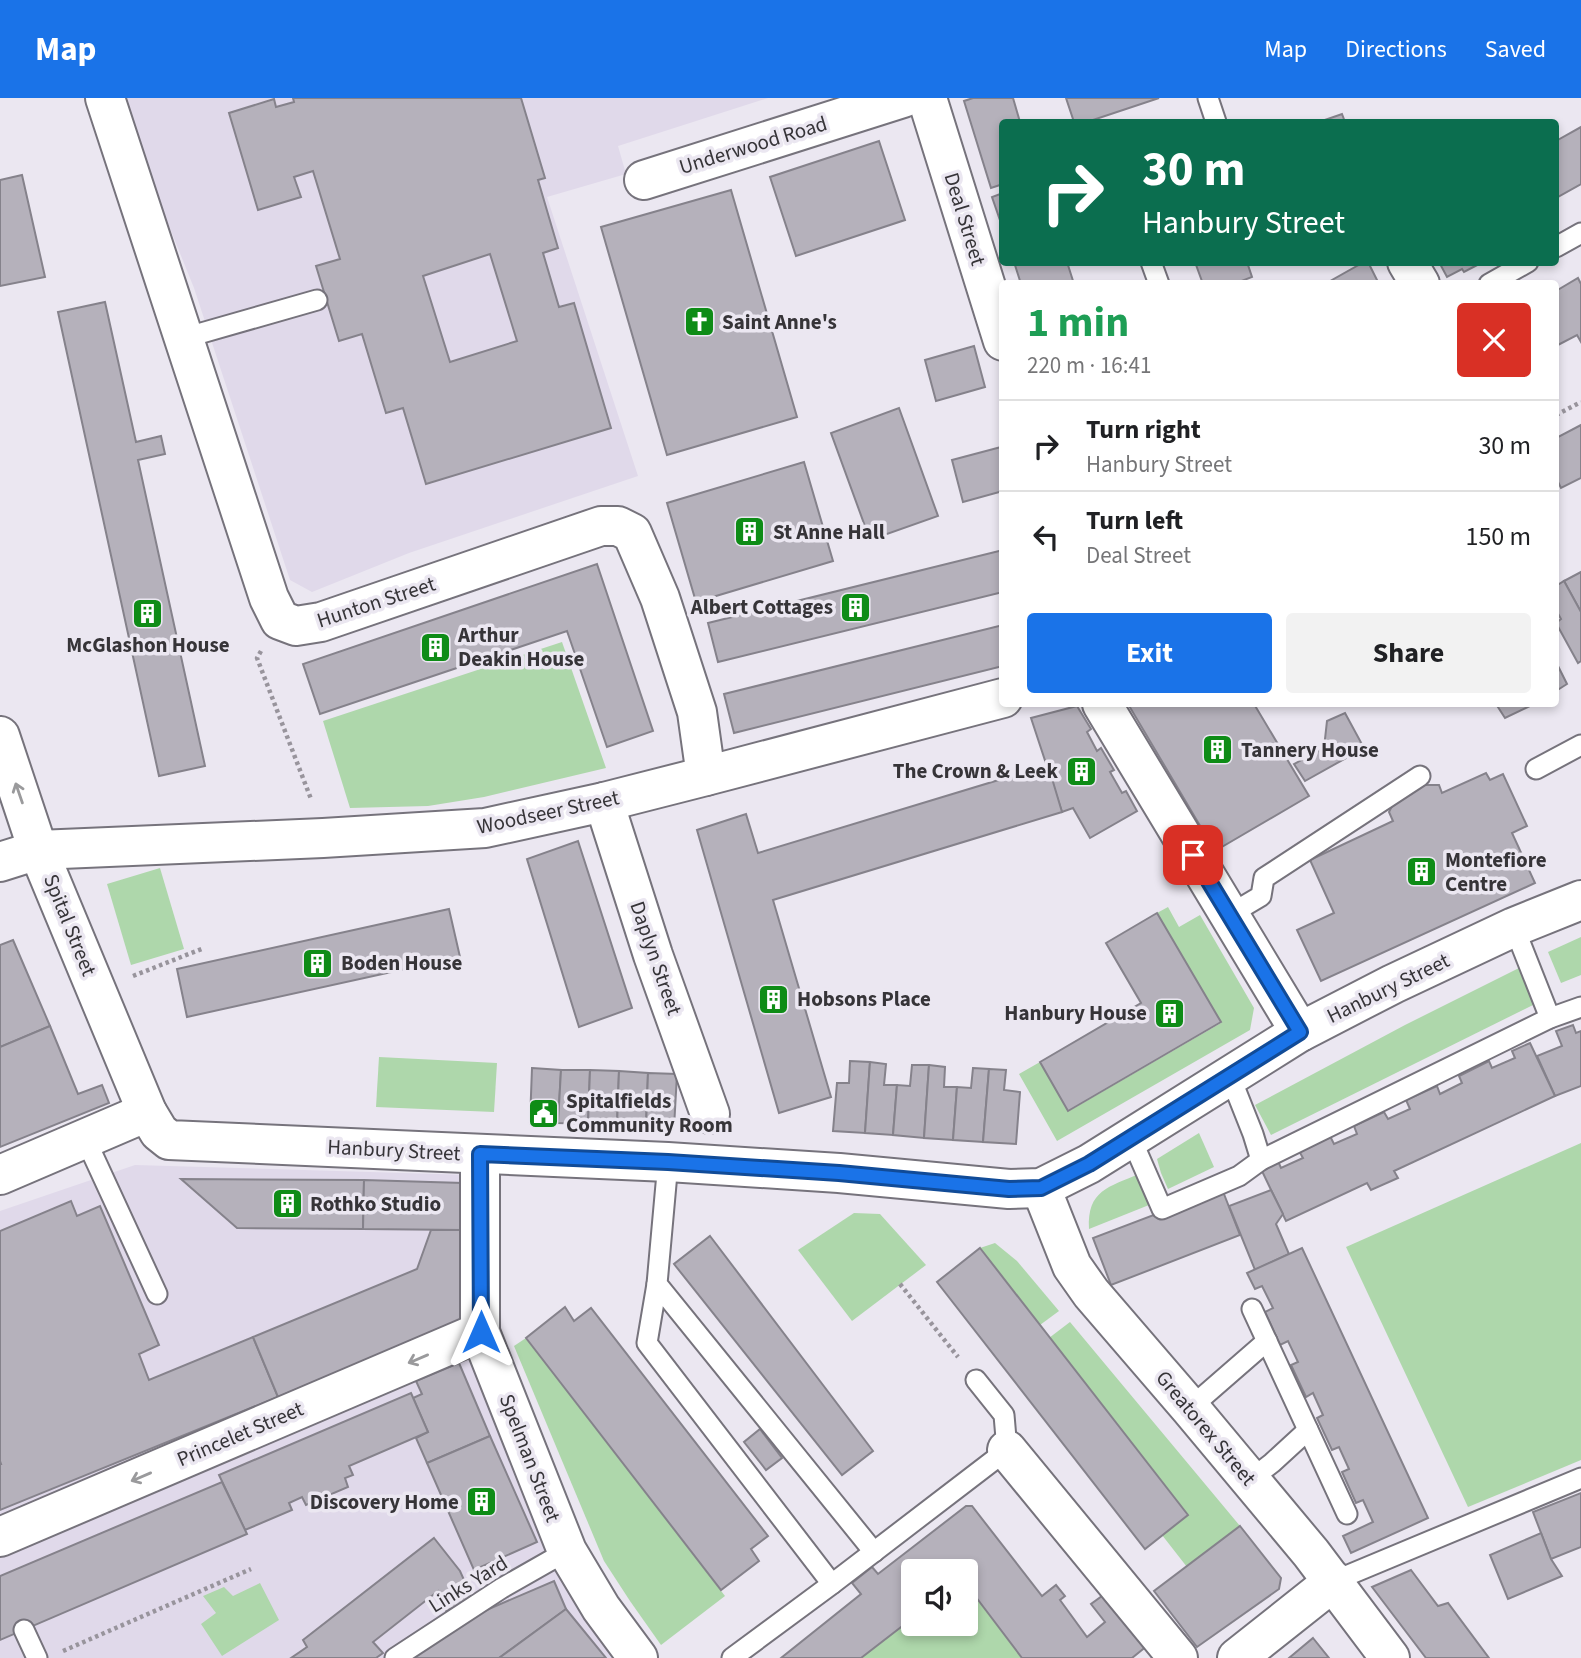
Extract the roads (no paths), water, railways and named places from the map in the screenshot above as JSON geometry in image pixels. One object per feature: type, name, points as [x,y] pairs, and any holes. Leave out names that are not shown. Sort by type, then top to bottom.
[{"type":"street","points":[[105,98],[184,338]]},
{"type":"street","name":"Underwood Road","points":[[644,180],[903,98]]},
{"type":"street","name":"Deal Street","points":[[927,98],[999,328]]},
{"type":"street","name":"Hunton Street","points":[[184,338],[269,598],[280,620],[296,626],[321,622],[601,526],[618,526],[632,533],[660,597],[697,712],[706,776]]},
{"type":"street","name":"Woodseer Street","points":[[0,862],[38,850],[485,828],[604,802],[999,699]]},
{"type":"street","points":[[1104,707],[1300,1032]]},
{"type":"street","name":"Spital Street","points":[[0,736],[38,850],[147,1111]]},
{"type":"street","name":"Daplyn Street","points":[[604,802],[653,955],[710,1114]]},
{"type":"street","name":"Hanbury Street","points":[[147,1111],[159,1132],[169,1140],[668,1162],[839,1173],[1009,1189],[1041,1188],[1089,1164],[1300,1032],[1393,984],[1514,927],[1581,900]]},
{"type":"street","points":[[0,1175],[147,1111]]},
{"type":"street","name":"Spelman Street","points":[[480,1154],[481,1332],[567,1551],[601,1608],[638,1658]]},
{"type":"street","name":"Greatorex Street","points":[[1041,1188],[1072,1266],[1091,1293],[1334,1581],[1390,1658]]},
{"type":"street","name":"Princelet Street","points":[[0,1537],[481,1332]]},
{"type":"street","points":[[1007,1450],[1178,1658]]},
{"type":"street","points":[[1237,1658],[1334,1581]]},
{"type":"lane","points":[[1208,98],[1215,119]]},
{"type":"lane","points":[[1559,245],[1581,233]]},
{"type":"lane","points":[[1496,280],[1521,266]]},
{"type":"lane","points":[[184,338],[317,300]]},
{"type":"lane","points":[[1536,769],[1581,745]]},
{"type":"lane","points":[[1230,915],[1261,897],[1264,878],[1420,776]]},
{"type":"lane","points":[[1514,927],[1550,1018]]},
{"type":"lane","points":[[1131,1138],[1162,1209],[1239,1176],[1261,1160],[1550,1018],[1581,1007]]},
{"type":"lane","points":[[1230,1076],[1261,1160]]},
{"type":"lane","points":[[85,1138],[158,1294]]},
{"type":"lane","points":[[668,1162],[657,1284],[647,1343],[832,1584]]},
{"type":"lane","points":[[657,1284],[874,1552]]},
{"type":"lane","points":[[1252,1310],[1347,1514]]},
{"type":"lane","points":[[1190,1408],[1267,1341]]},
{"type":"lane","points":[[732,1658],[1007,1450],[1004,1415],[976,1380]]},
{"type":"lane","points":[[1250,1480],[1308,1430]]},
{"type":"lane","points":[[1334,1581],[1581,1478]]},
{"type":"lane","name":"Links Yard","points":[[395,1658],[502,1588],[567,1551]]},
{"type":"lane","points":[[24,1630],[37,1658]]},
{"type":"place","name":"Saint Anne's","points":[[699,322]]},
{"type":"place","name":"St Anne Hall","points":[[750,532]]},
{"type":"place","name":"Albert Cottages","points":[[856,607]]},
{"type":"place","name":"McGlashon House","points":[[148,613]]},
{"type":"place","name":"Arthur Deakin House","points":[[435,647]]},
{"type":"place","name":"Tannery House","points":[[1218,750]]},
{"type":"place","name":"The Crown & Leek","points":[[1081,771]]},
{"type":"place","name":"Montefiore Centre","points":[[1422,872]]},
{"type":"place","name":"Boden House","points":[[318,963]]},
{"type":"place","name":"Hobsons Place","points":[[774,999]]},
{"type":"place","name":"Hanbury House","points":[[1170,1013]]},
{"type":"place","name":"Spitalfields Community Room","points":[[543,1113]]},
{"type":"place","name":"Rothko Studio","points":[[287,1204]]},
{"type":"place","name":"Discovery Home","points":[[482,1502]]}]
